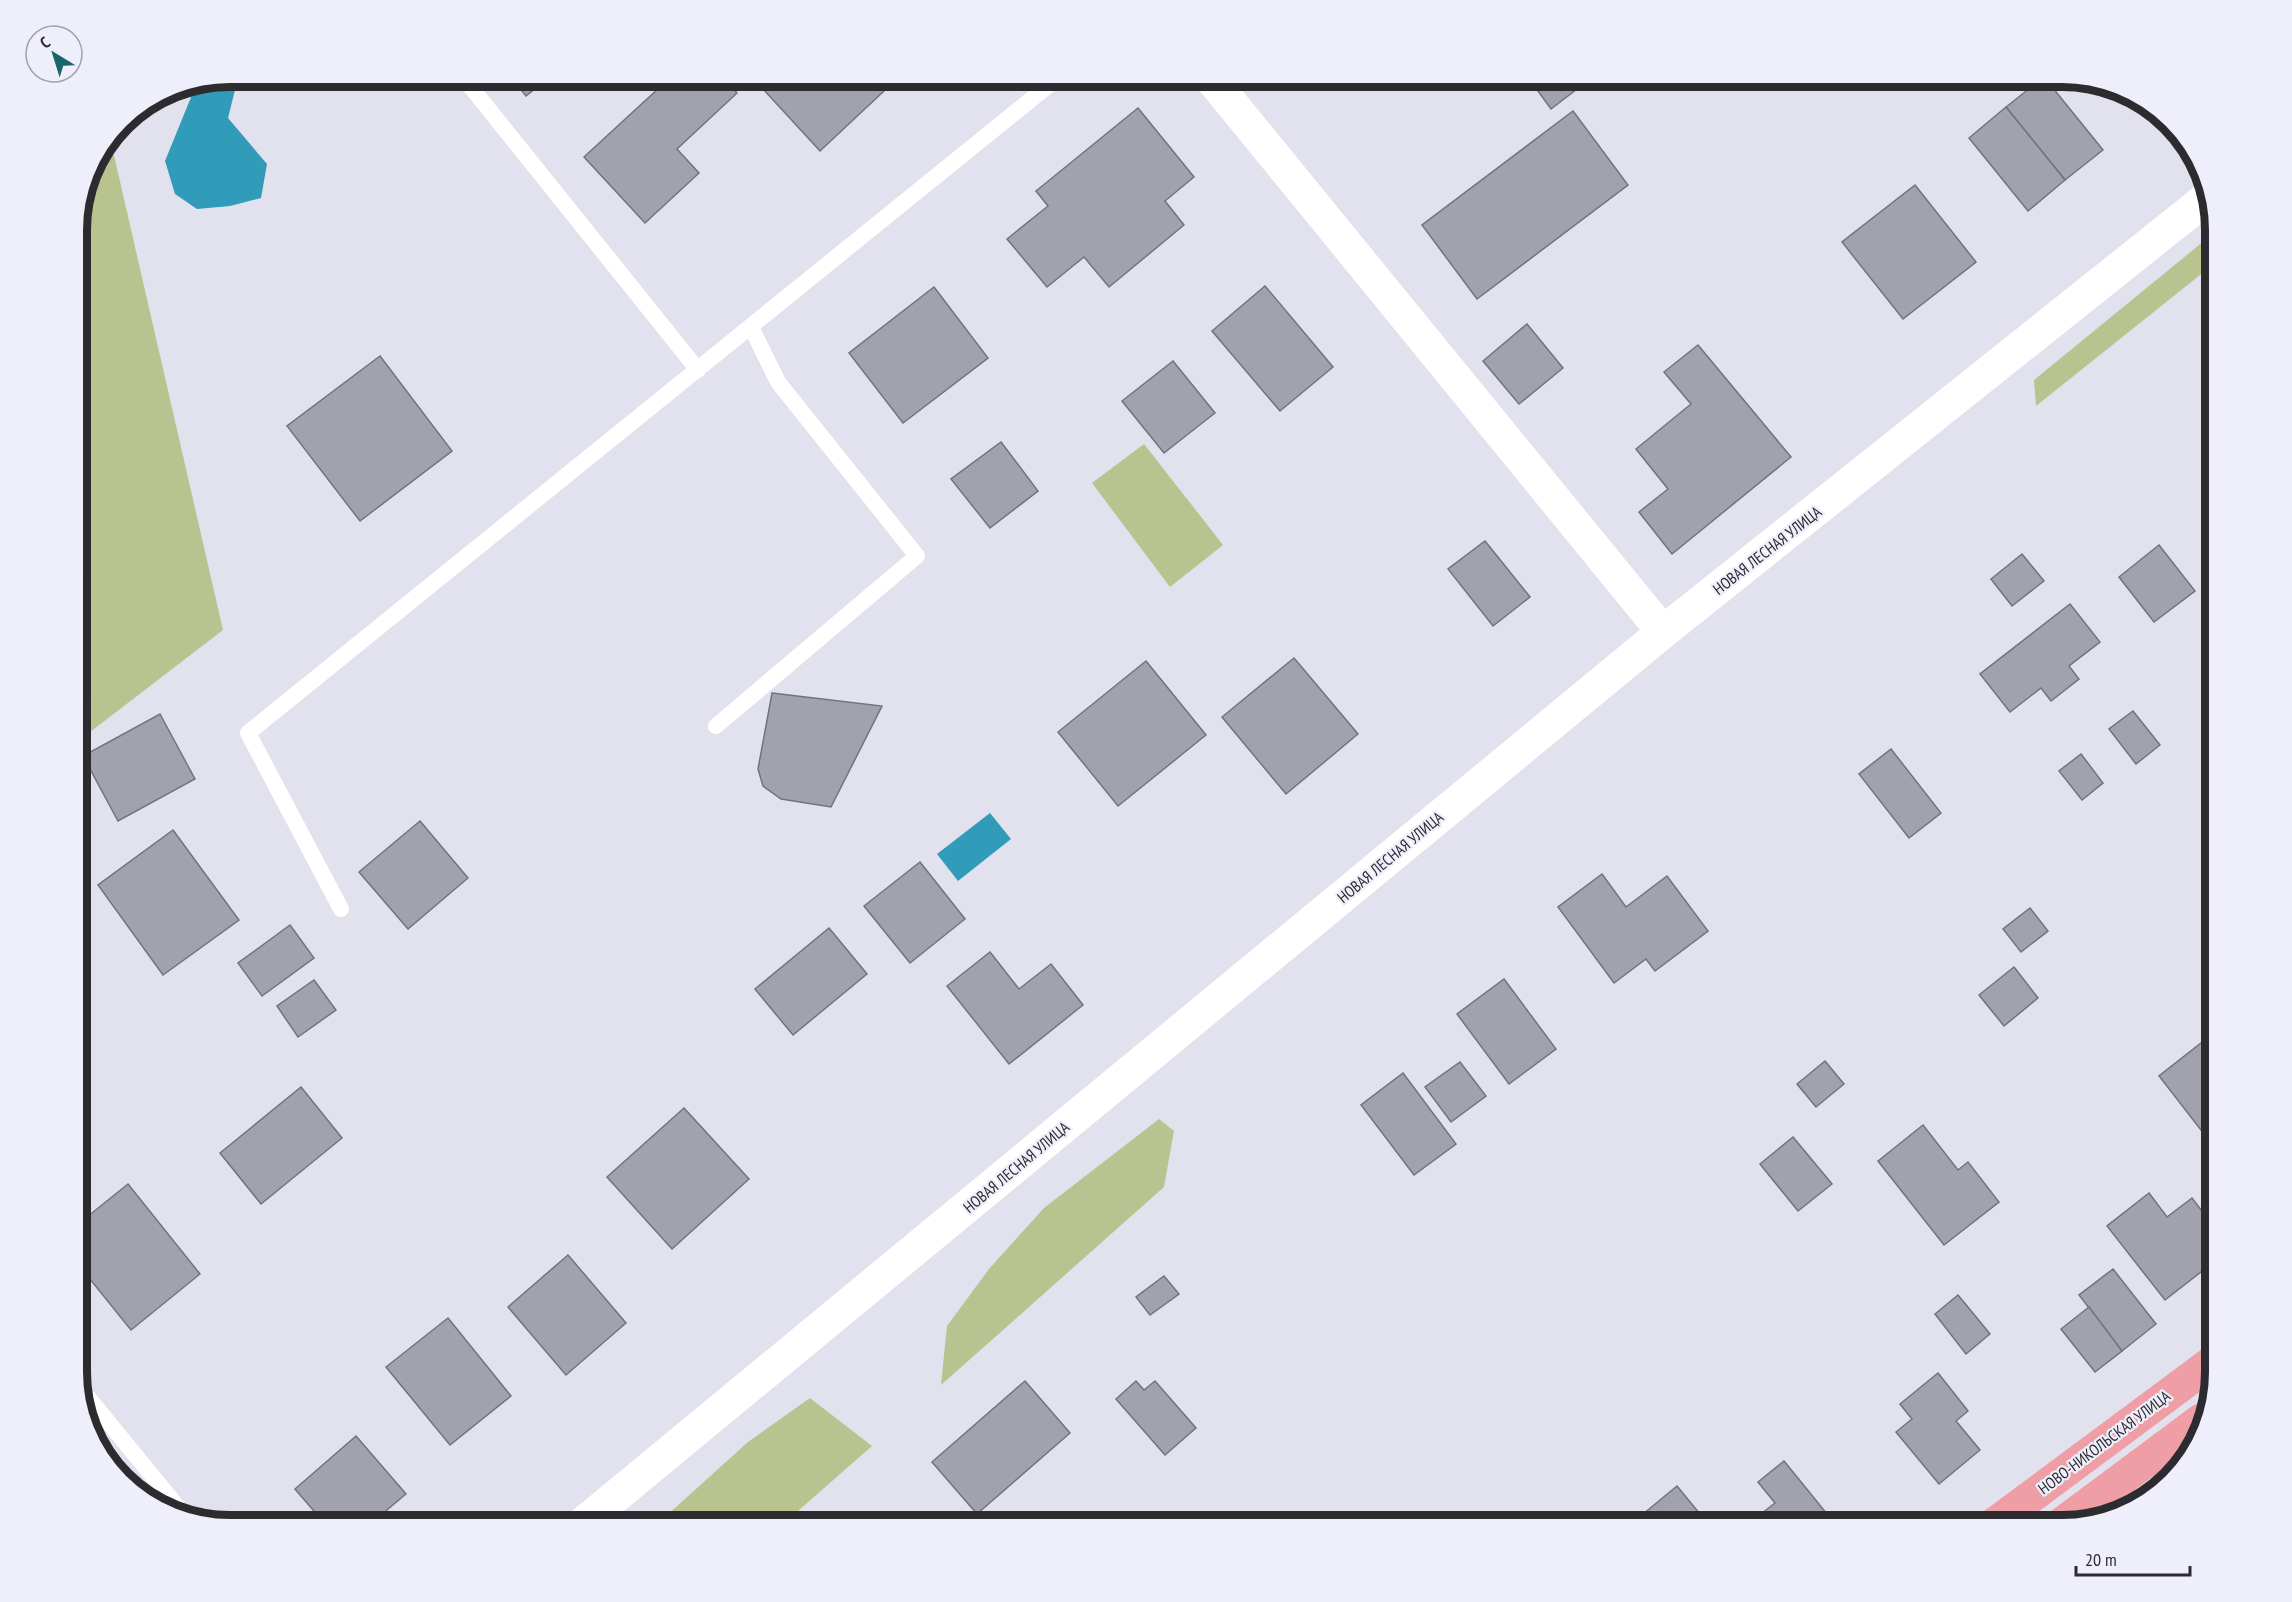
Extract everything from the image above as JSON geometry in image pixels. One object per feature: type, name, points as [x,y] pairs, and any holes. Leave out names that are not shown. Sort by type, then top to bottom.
[{"type":"main road","name":"НОВО-НИКОЛЬСКАЯ УЛИЦА","points":[[2008,1515],[2205,1368]]},
{"type":"main road","points":[[2076,1514],[2194,1425]]},
{"type":"street","points":[[1218,87],[1663,632]]},
{"type":"street","name":"НОВАЯ ЛЕСНАЯ УЛИЦА","points":[[594,1515],[1663,632],[2202,202]]},
{"type":"lane","points":[[471,87],[698,370]]},
{"type":"lane","points":[[341,909],[249,733],[1046,87]]},
{"type":"lane","points":[[716,726],[917,556],[778,382],[751,327]]},
{"type":"lane","points":[[90,1400],[175,1503]]},
{"type":"green space","points":[[112,148],[223,630],[87,734],[87,220],[98,175]]},
{"type":"green space","points":[[2205,240],[2205,271],[2036,406],[2034,380]]},
{"type":"green space","points":[[1144,444],[1223,545],[1170,587],[1092,483]]},
{"type":"green space","points":[[1159,1119],[1174,1131],[1164,1187],[941,1385],[947,1326],[989,1269],[1044,1208]]},
{"type":"green space","points":[[810,1398],[872,1446],[793,1515],[667,1515],[748,1442]]},
{"type":"water","points":[[217,88],[235,90],[228,118],[267,164],[261,198],[230,206],[197,209],[175,194],[165,161],[193,92]]},
{"type":"water","points":[[990,813],[1011,839],[958,881],[937,854]]},
{"type":"building","points":[[519,87],[537,87],[526,96]]},
{"type":"building","points":[[660,87],[732,87],[737,93],[677,149],[699,173],[645,223],[584,157]]},
{"type":"building","points":[[761,87],[888,87],[820,151]]},
{"type":"building","points":[[1535,87],[1580,87],[1551,109]]},
{"type":"building","points":[[2031,87],[2052,87],[2103,150],[2065,180],[2006,107]]},
{"type":"building","points":[[2006,107],[2065,180],[2028,211],[1969,138]]},
{"type":"building","points":[[1138,108],[1194,177],[1165,201],[1184,225],[1109,287],[1084,257],[1047,287],[1007,239],[1048,206],[1036,191]]},
{"type":"building","points":[[1573,111],[1628,185],[1477,299],[1422,225]]},
{"type":"building","points":[[1915,185],[1976,262],[1903,319],[1842,242]]},
{"type":"building","points":[[1265,286],[1333,367],[1280,411],[1212,331]]},
{"type":"building","points":[[934,287],[988,358],[903,423],[849,353]]},
{"type":"building","points":[[1527,324],[1563,368],[1519,404],[1483,361]]},
{"type":"building","points":[[1698,345],[1791,457],[1672,554],[1639,512],[1668,489],[1636,449],[1691,404],[1664,372]]},
{"type":"building","points":[[380,356],[452,451],[360,521],[287,426]]},
{"type":"building","points":[[1173,361],[1215,413],[1164,453],[1122,401]]},
{"type":"building","points":[[1001,442],[1038,491],[990,528],[951,479]]},
{"type":"building","points":[[1485,541],[1530,597],[1493,626],[1448,569]]},
{"type":"building","points":[[2159,545],[2195,591],[2154,622],[2119,577]]},
{"type":"building","points":[[2022,554],[2044,581],[2012,606],[1991,579]]},
{"type":"building","points":[[2070,604],[2100,642],[2069,666],[2079,679],[2051,701],[2041,688],[2010,712],[1980,674]]},
{"type":"building","points":[[1294,658],[1358,734],[1286,794],[1222,717]]},
{"type":"building","points":[[1146,661],[1206,735],[1118,806],[1058,732]]},
{"type":"building","points":[[772,693],[882,706],[831,807],[781,799],[763,786],[758,769]]},
{"type":"building","points":[[2133,711],[2160,745],[2136,764],[2109,729]]},
{"type":"building","points":[[160,714],[195,779],[118,821],[87,763],[87,754]]},
{"type":"building","points":[[1891,749],[1941,813],[1909,838],[1859,774]]},
{"type":"building","points":[[2081,754],[2103,783],[2082,800],[2059,771]]},
{"type":"building","points":[[420,821],[468,878],[408,929],[359,872]]},
{"type":"building","points":[[173,830],[239,920],[163,975],[98,885]]},
{"type":"building","points":[[920,862],[965,919],[910,963],[864,906]]},
{"type":"building","points":[[1602,874],[1626,907],[1667,876],[1708,931],[1655,971],[1646,959],[1614,983],[1558,907]]},
{"type":"building","points":[[2030,908],[2048,931],[2021,952],[2003,929]]},
{"type":"building","points":[[290,925],[314,958],[262,996],[238,963]]},
{"type":"building","points":[[829,928],[867,974],[793,1035],[755,989]]},
{"type":"building","points":[[990,952],[1019,989],[1051,964],[1083,1005],[1009,1064],[947,986]]},
{"type":"building","points":[[2014,967],[2038,998],[2004,1026],[1979,995]]},
{"type":"building","points":[[1504,979],[1556,1049],[1509,1084],[1457,1014]]},
{"type":"building","points":[[314,980],[336,1010],[298,1037],[277,1006]]},
{"type":"building","points":[[2205,1040],[2205,1135],[2159,1076]]},
{"type":"building","points":[[1825,1061],[1844,1084],[1816,1107],[1797,1084]]},
{"type":"building","points":[[1460,1062],[1486,1096],[1451,1122],[1425,1087]]},
{"type":"building","points":[[1403,1073],[1456,1144],[1414,1175],[1361,1105]]},
{"type":"building","points":[[301,1087],[342,1138],[261,1204],[220,1153]]},
{"type":"building","points":[[684,1108],[749,1179],[672,1249],[607,1177]]},
{"type":"building","points":[[1923,1125],[1958,1170],[1968,1162],[1999,1202],[1944,1245],[1878,1161]]},
{"type":"building","points":[[1793,1137],[1832,1184],[1798,1211],[1760,1164]]},
{"type":"building","points":[[128,1184],[200,1274],[131,1330],[87,1275],[87,1217]]},
{"type":"building","points":[[2149,1193],[2167,1217],[2192,1198],[2205,1215],[2205,1269],[2165,1300],[2107,1226]]},
{"type":"building","points":[[568,1255],[626,1323],[566,1375],[508,1307]]},
{"type":"building","points":[[2113,1269],[2156,1324],[2122,1351],[2079,1295]]},
{"type":"building","points":[[1164,1276],[1179,1294],[1150,1315],[1136,1297]]},
{"type":"building","points":[[1958,1295],[1990,1334],[1966,1354],[1935,1314]]},
{"type":"building","points":[[2089,1307],[2122,1351],[2095,1372],[2061,1329]]},
{"type":"building","points":[[448,1318],[511,1396],[450,1445],[386,1367]]},
{"type":"building","points":[[1938,1373],[1968,1411],[1956,1421],[1980,1450],[1939,1484],[1896,1432],[1912,1419],[1900,1404]]},
{"type":"building","points":[[1025,1381],[1070,1433],[977,1514],[932,1462]]},
{"type":"building","points":[[1136,1381],[1144,1390],[1155,1381],[1196,1428],[1165,1455],[1116,1399]]},
{"type":"building","points":[[356,1436],[406,1494],[381,1515],[317,1515],[295,1489]]},
{"type":"building","points":[[1784,1461],[1828,1515],[1760,1515],[1775,1503],[1758,1482]]},
{"type":"building","points":[[1677,1486],[1701,1515],[1642,1515]]}]
